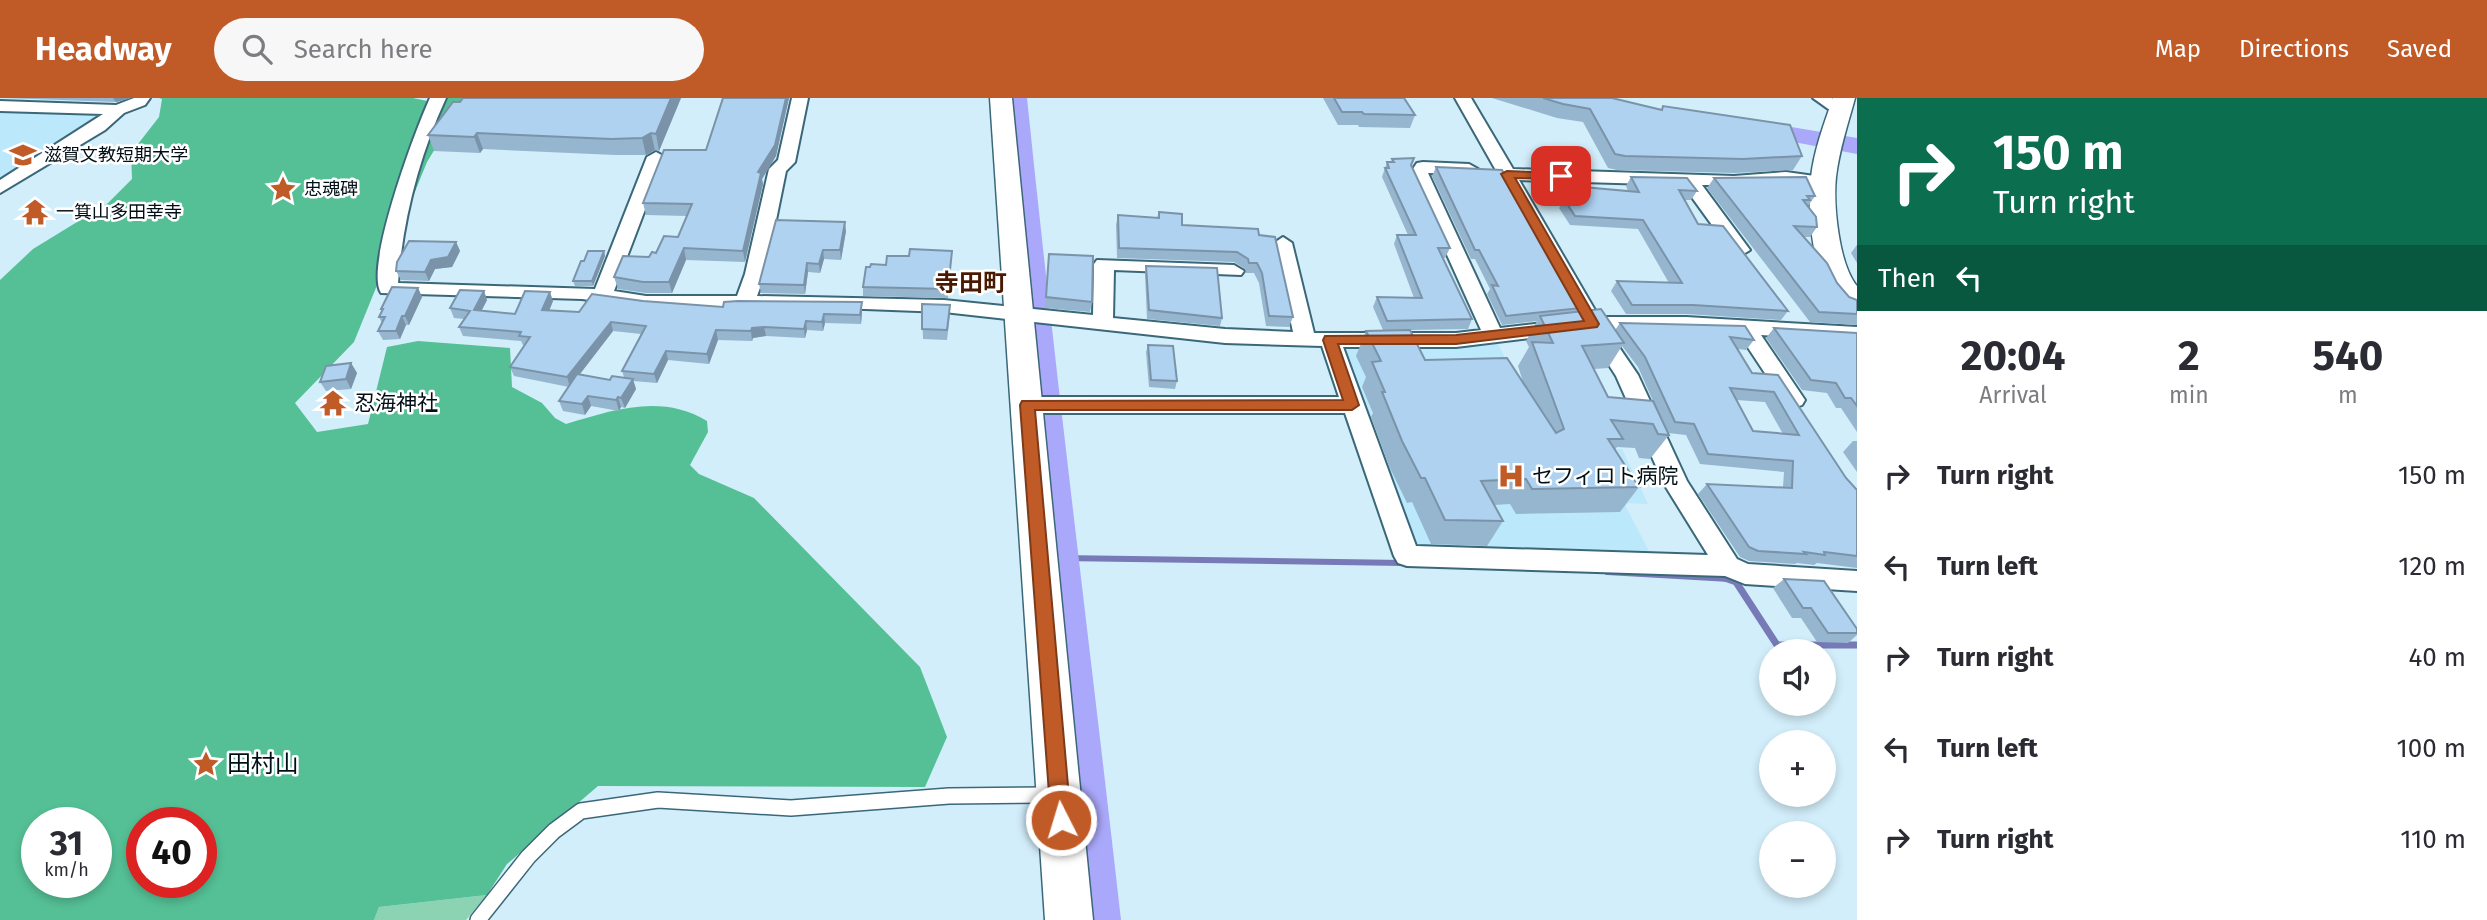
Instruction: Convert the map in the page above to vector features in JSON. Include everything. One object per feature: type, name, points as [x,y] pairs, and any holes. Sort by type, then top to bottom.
[{"type":"street","points":[[0,188],[99,126],[118,110],[139,102],[142,98]]},
{"type":"street","points":[[744,303],[755,274],[778,169],[786,162],[800,98]]},
{"type":"street","points":[[1001,98],[1030,316],[1038,405],[1059,795],[1069,920]]},
{"type":"street","points":[[1463,98],[1593,324],[1628,375],[1676,484],[1728,566]]},
{"type":"street","points":[[434,99],[391,245],[388,289],[582,293],[646,302],[905,304],[1226,336],[1330,340],[1456,340],[1593,324],[1686,324],[1857,334]]},
{"type":"street","points":[[1835,102],[1823,183],[1825,232],[1835,278],[1857,304]]},
{"type":"street","points":[[0,106],[118,110]]},
{"type":"street","points":[[602,296],[656,157]]},
{"type":"street","points":[[1494,337],[1419,173],[1423,167],[1689,180],[1786,177],[1823,183]]},
{"type":"street","points":[[1689,180],[1748,262]]},
{"type":"street","points":[[1283,243],[1305,338]]},
{"type":"street","points":[[1103,324],[1104,264],[1234,271]]},
{"type":"street","points":[[1787,311],[1802,331]]},
{"type":"street","points":[[1746,328],[1805,417]]},
{"type":"street","points":[[1330,340],[1407,556],[1728,566],[1745,574],[1857,581]]},
{"type":"street","points":[[1038,405],[1352,405]]},
{"type":"lane","points":[[478,920],[528,857],[554,831],[581,811],[658,800],[790,808],[949,796],[1059,795]]},
{"type":"shaded area","name":"滋賀文教短期大学","points":[[0,111],[98,112],[103,117],[0,185]]},
{"type":"shaded area","name":"セフィロト病院","points":[[1497,341],[1531,412],[1614,449],[1622,449],[1648,504],[1624,503],[1653,559],[1416,549],[1337,344]]},
{"type":"green space","points":[[159,98],[413,98],[441,104],[445,98],[466,98],[427,162],[354,342],[295,403],[317,432],[368,424],[387,347],[418,341],[510,348],[512,387],[542,403],[555,418],[566,424],[619,410],[655,406],[690,413],[707,421],[708,432],[690,465],[699,474],[754,498],[920,667],[947,737],[925,787],[598,786],[507,864],[487,895],[379,907],[374,920],[0,920],[0,280],[33,249],[108,203],[132,179],[131,153],[159,117],[162,99]]},
{"type":"green space","points":[[487,895],[466,920],[374,920],[379,907]]},
{"type":"building","points":[[463,98],[671,98],[656,134],[651,133],[642,138],[477,133],[474,137],[428,135],[453,102],[460,102]]},
{"type":"building","points":[[723,98],[786,98],[775,145],[758,172],[761,173],[743,251],[684,248],[669,282],[643,282],[614,277],[623,256],[649,257],[652,252],[656,253],[664,236],[678,237],[692,204],[643,203],[664,150],[706,150]]},
{"type":"building","points":[[1334,98],[1404,98],[1415,115],[1342,112]]},
{"type":"building","points":[[1543,98],[1612,98],[1662,110],[1663,106],[1790,125],[1802,156],[1743,159],[1615,154],[1590,109]]},
{"type":"building","points":[[1414,158],[1411,165],[1450,248],[1438,248],[1472,319],[1387,321],[1377,297],[1422,298],[1397,235],[1416,235],[1385,168],[1389,168],[1387,162],[1394,162],[1392,159]]},
{"type":"building","points":[[1436,167],[1502,170],[1581,308],[1506,316],[1492,285],[1498,286],[1479,250],[1475,250]]},
{"type":"building","points":[[1631,177],[1687,178],[1697,191],[1679,190],[1698,224],[1723,226],[1788,311],[1693,305],[1632,305],[1617,281],[1682,283],[1643,220],[1575,216],[1564,199],[1570,199],[1560,185],[1639,192]]},
{"type":"building","points":[[1806,177],[1815,196],[1807,196],[1810,200],[1803,200],[1816,217],[1817,227],[1794,226],[1827,263],[1837,283],[1849,297],[1857,300],[1857,314],[1819,312],[1714,178]]},
{"type":"building","points":[[1159,212],[1182,214],[1182,225],[1258,229],[1259,235],[1275,237],[1293,317],[1269,316],[1262,273],[1257,263],[1249,263],[1248,259],[1237,252],[1119,248],[1118,215],[1159,218]]},
{"type":"building","points":[[776,220],[845,222],[840,250],[823,250],[819,264],[807,263],[804,285],[759,284]]},
{"type":"building","points":[[409,241],[456,242],[448,257],[431,260],[425,272],[396,271],[397,262]]},
{"type":"building","points":[[910,249],[952,251],[948,289],[863,287],[866,267],[871,264],[886,265],[887,256],[909,256]]},
{"type":"building","points":[[588,251],[604,251],[592,281],[573,281],[581,261],[584,261]]},
{"type":"building","points":[[1049,254],[1093,256],[1092,302],[1046,297]]},
{"type":"building","points":[[1146,266],[1217,268],[1222,318],[1149,310]]},
{"type":"building","points":[[392,287],[418,288],[396,331],[378,331],[385,317],[379,317],[381,309]]},
{"type":"building","points":[[460,290],[484,291],[474,310],[515,314],[525,291],[550,292],[542,310],[579,312],[592,294],[723,307],[724,302],[738,301],[862,302],[860,315],[824,314],[822,322],[806,321],[804,329],[764,327],[752,328],[751,331],[716,330],[707,354],[666,351],[654,374],[622,371],[646,326],[611,322],[567,377],[510,367],[530,337],[519,336],[521,332],[459,327],[470,311],[450,308]]},
{"type":"building","points":[[922,304],[950,305],[947,330],[922,329]]},
{"type":"building","points":[[1601,309],[1624,343],[1582,346],[1608,397],[1653,401],[1669,435],[1658,434],[1653,424],[1611,420],[1623,439],[1608,439],[1639,487],[1532,489],[1526,479],[1481,481],[1503,521],[1445,520],[1425,478],[1421,478],[1402,441],[1372,362],[1381,361],[1366,331],[1410,330],[1425,360],[1507,358],[1556,433],[1564,429],[1532,342],[1553,343],[1540,316]]},
{"type":"building","points":[[1620,323],[1745,326],[1754,340],[1730,337],[1752,373],[1778,375],[1846,478],[1857,490],[1857,556],[1824,552],[1825,555],[1758,551],[1749,547],[1707,484],[1792,488],[1793,461],[1708,454],[1694,424],[1675,422],[1645,357]],"holes":[[[1730,388],[1774,392],[1799,435],[1753,431]]]},
{"type":"building","points":[[1774,328],[1857,333],[1857,406],[1851,398],[1845,398],[1836,383],[1811,380]]},
{"type":"building","points":[[1148,345],[1173,346],[1177,381],[1151,380]]},
{"type":"building","points":[[351,363],[346,379],[320,382],[326,366]]},
{"type":"building","points":[[577,374],[610,380],[612,376],[633,379],[621,398],[616,400],[588,396],[582,404],[559,401]]},
{"type":"building","points":[[1784,579],[1824,581],[1857,629],[1857,633],[1828,633],[1811,608],[1803,608]]},
{"type":"waterway","points":[[1015,98],[1042,405],[1061,558],[1096,920]]},
{"type":"waterway","points":[[1744,126],[1857,146]]},
{"type":"waterway","points":[[1061,558],[1404,563]]},
{"type":"waterway","points":[[1607,572],[1727,579]]},
{"type":"waterway","points":[[1722,577],[1727,579]]},
{"type":"waterway","points":[[1727,579],[1736,582],[1777,645],[1857,645]]},
{"type":"place","name":"滋賀文教短期大学","points":[[23,155]]},
{"type":"place","name":"忠魂碑","points":[[283,189]]},
{"type":"place","name":"一箕山多田幸寺","points":[[35,212]]},
{"type":"place","name":"忍海神社","points":[[333,403]]},
{"type":"place","name":"セフィロト病院","points":[[1511,476]]},
{"type":"place","name":"田村山","points":[[206,764]]},
{"type":"district","name":"寺田町","points":[[971,283]]},
{"type":"route","points":[[1061,820],[1027,405],[1352,405],[1330,340],[1456,340],[1593,324],[1507,174],[1561,176]]}]
